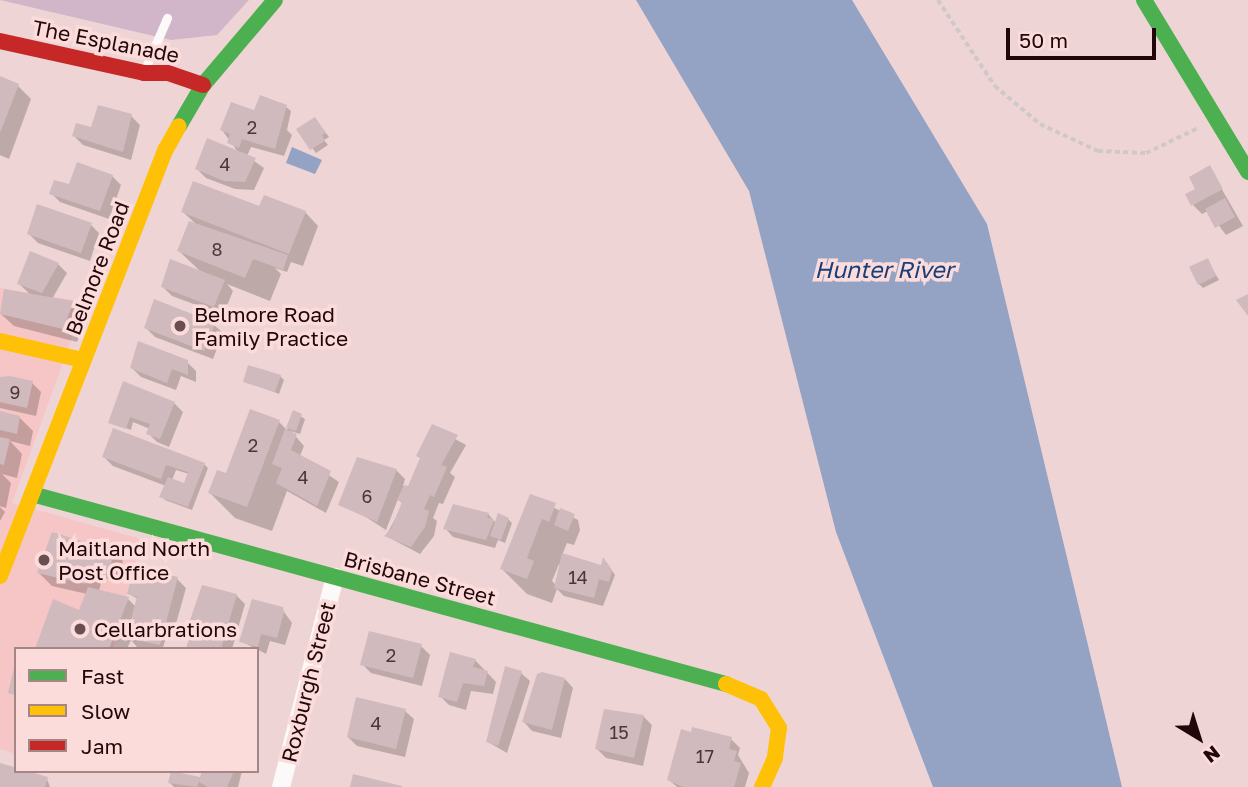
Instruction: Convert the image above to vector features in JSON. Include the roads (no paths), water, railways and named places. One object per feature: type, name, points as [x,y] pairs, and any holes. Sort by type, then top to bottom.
[{"type":"street","name":"Belmore Road","points":[[0,576],[166,149],[203,85],[275,0]]},
{"type":"street","points":[[1144,0],[1248,172]]},
{"type":"street","name":"The Esplanade","points":[[0,41],[144,73],[169,73],[203,85]]},
{"type":"street","points":[[0,341],[83,360]]},
{"type":"street","name":"Brisbane Street","points":[[32,494],[746,689],[761,699],[779,728],[775,758],[762,787]]},
{"type":"street","name":"Roxburgh Street","points":[[281,787],[335,577]]},
{"type":"lane","points":[[144,73],[167,18]]},
{"type":"water","name":"Hunter River","points":[[636,0],[852,0],[987,224],[1122,787],[933,787],[836,532],[749,191]]},
{"type":"water","points":[[292,147],[322,160],[315,174],[286,163]]},
{"type":"place","name":"Belmore Road Family Practice","points":[[180,326]]},
{"type":"place","name":"Maitland North Post Office","points":[[44,560]]},
{"type":"place","name":"Cellarbrations","points":[[80,629]]}]
